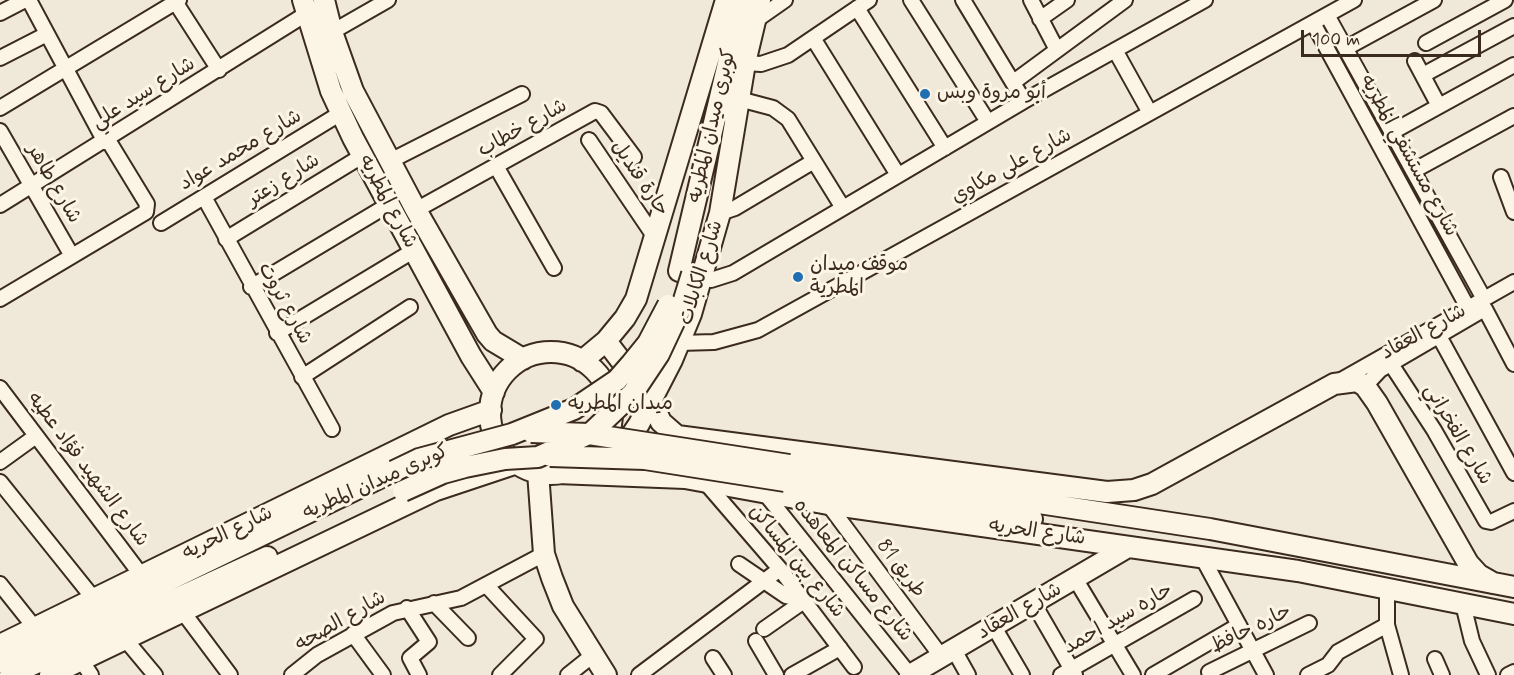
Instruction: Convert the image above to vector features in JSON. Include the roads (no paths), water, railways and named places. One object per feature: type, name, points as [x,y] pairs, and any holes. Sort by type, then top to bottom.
[{"type":"main road","name":"شارع المطريه","points":[[324,0],[352,91],[416,210],[477,319],[493,341],[523,359]]},
{"type":"main road","points":[[582,361],[606,341],[625,318],[636,299],[656,239],[726,0]]},
{"type":"main road","name":"كوبرى ميدان المطريه","points":[[0,662],[419,459],[455,447],[512,434],[559,417],[617,380],[648,343],[691,275],[743,0]]},
{"type":"main road","name":"شارع الكابلات","points":[[544,468],[599,465],[620,452],[651,400],[679,343],[691,275],[720,213],[745,63],[760,0]]},
{"type":"main road","name":"شارع المطريه","points":[[305,7],[314,42],[341,113],[493,401],[492,427],[499,444],[517,463]]},
{"type":"main road","name":"كوبرى ميدان المطريه","points":[[10,675],[412,494],[443,473],[504,459],[544,468],[591,433],[633,393],[659,354],[683,303],[721,153],[738,106]]},
{"type":"main road","points":[[457,330],[470,330],[477,319]]},
{"type":"main road","points":[[606,341],[651,400],[668,429],[689,439],[1107,492],[1134,490],[1152,484],[1334,384],[1350,380],[1365,386],[1468,563],[1479,575],[1494,583]]},
{"type":"main road","points":[[493,401],[506,373],[523,359],[553,352],[582,361],[597,374],[608,390],[612,420],[601,447],[579,467]]},
{"type":"main road","name":"شارع الحريه","points":[[0,645],[400,450],[493,401]]},
{"type":"main road","points":[[512,434],[589,434],[787,473],[1178,542],[1298,571]]},
{"type":"main road","points":[[685,478],[674,466],[672,456],[676,446],[689,439]]},
{"type":"main road","points":[[50,675],[86,668],[125,639],[183,612],[412,494],[430,482],[428,464],[417,452],[400,450]]},
{"type":"main road","points":[[412,494],[517,463],[544,468],[645,459],[787,473],[1210,529],[1514,587]]},
{"type":"main road","points":[[544,468],[544,554],[563,606],[606,675]]},
{"type":"main road","name":"شارع الحريه","points":[[544,468],[685,478],[828,504],[1298,571],[1514,614]]},
{"type":"main road","name":"شارع العقاد","points":[[910,675],[1076,580],[1128,547]]},
{"type":"street","points":[[0,13],[27,0],[106,141],[147,204],[146,212],[0,299]]},
{"type":"street","points":[[314,42],[388,0]]},
{"type":"street","points":[[755,21],[785,0]]},
{"type":"street","points":[[911,0],[988,122]]},
{"type":"street","points":[[963,0],[1015,81],[1024,101]]},
{"type":"street","points":[[1031,0],[1056,50]]},
{"type":"street","points":[[1040,18],[1067,0]]},
{"type":"street","points":[[1015,81],[1125,0]]},
{"type":"street","points":[[691,275],[711,280],[733,273],[1024,101],[1205,0]]},
{"type":"street","points":[[1346,48],[1434,0]]},
{"type":"street","points":[[1426,43],[1505,0]]},
{"type":"street","points":[[0,108],[176,1],[219,70]]},
{"type":"street","name":"شارع على مكاوي","points":[[679,343],[722,341],[758,330],[1351,1]]},
{"type":"street","points":[[745,63],[773,62],[863,4],[945,148]]},
{"type":"street","name":"شارع سيد علي","points":[[0,205],[219,70],[305,7]]},
{"type":"street","name":"شارع مستشفي المطريه","points":[[1327,15],[1413,171],[1514,364]]},
{"type":"street","name":"شارع مستشفي المطريه","points":[[1313,23],[1468,308]]},
{"type":"street","points":[[1423,75],[1514,26]]},
{"type":"street","points":[[0,58],[47,34]]},
{"type":"street","points":[[813,38],[898,175]]},
{"type":"street","points":[[1115,50],[1150,113]]},
{"type":"street","points":[[1415,61],[1439,106]]},
{"type":"street","points":[[1392,132],[1514,65]]},
{"type":"street","points":[[390,161],[522,94]]},
{"type":"street","points":[[738,106],[780,111],[788,119],[843,208]]},
{"type":"street","name":"شارع خطاب","points":[[416,210],[596,111],[601,113],[634,157]]},
{"type":"street","name":"شارع محمد عواد","points":[[161,223],[341,113]]},
{"type":"street","points":[[1413,171],[1514,116]]},
{"type":"street","name":"شارع طاهر","points":[[0,131],[72,256]]},
{"type":"street","name":"حارة قنديل","points":[[589,140],[656,239]]},
{"type":"street","name":"شارع زعتر","points":[[226,239],[362,156]]},
{"type":"street","points":[[720,213],[735,208],[814,161]]},
{"type":"street","points":[[496,166],[554,267]]},
{"type":"street","points":[[1501,177],[1511,194],[1514,212]]},
{"type":"street","name":"شارع ثروت","points":[[204,197],[251,287],[332,429]]},
{"type":"street","points":[[251,287],[388,205]]},
{"type":"street","points":[[278,333],[413,251]]},
{"type":"street","name":"شارع العقاد","points":[[1365,386],[1380,370],[1439,336],[1514,282]]},
{"type":"street","name":"شارع العقاد","points":[[1334,384],[1468,308],[1514,292]]},
{"type":"street","points":[[302,377],[410,307]]},
{"type":"street","points":[[1439,336],[1514,474]]},
{"type":"street","name":"شارع الفخراني","points":[[1391,364],[1434,430],[1484,519],[1491,522],[1514,511]]},
{"type":"street","name":"شارع الشهيد فؤاد عطيه","points":[[0,388],[142,576]]},
{"type":"street","points":[[0,462],[36,436]]},
{"type":"street","points":[[0,482],[94,599]]},
{"type":"street","name":"شارع بين المساكن","points":[[705,482],[780,569],[854,667]]},
{"type":"street","name":"شارع مساكن المعاهده","points":[[763,492],[910,675]]},
{"type":"street","name":"طريق 81","points":[[828,504],[947,653],[968,675]]},
{"type":"street","name":"شارع الصحه","points":[[296,674],[353,634],[407,608],[461,598],[544,554]]},
{"type":"street","points":[[1202,557],[1266,675]]},
{"type":"street","points":[[739,564],[786,596],[803,600]]},
{"type":"street","points":[[639,675],[780,569]]},
{"type":"street","points":[[1076,580],[1133,675]]},
{"type":"street","points":[[0,584],[35,628]]},
{"type":"street","points":[[487,586],[536,639],[500,675]]},
{"type":"street","points":[[1387,590],[1387,625],[1401,675]]},
{"type":"street","name":"حاره سيد احمد","points":[[1069,673],[1194,599]]},
{"type":"street","points":[[764,629],[803,600]]},
{"type":"street","points":[[434,603],[468,638]]},
{"type":"street","points":[[1034,604],[1069,673]]},
{"type":"street","points":[[1463,604],[1472,641],[1486,674]]},
{"type":"street","points":[[407,608],[429,641],[410,658],[419,675]]},
{"type":"street","points":[[183,612],[230,675]]},
{"type":"street","name":"حاره حافظ","points":[[1209,672],[1309,623]]},
{"type":"street","points":[[1153,675],[1239,625]]},
{"type":"street","points":[[1308,675],[1331,670],[1338,652],[1387,625]]},
{"type":"street","points":[[994,627],[1022,675]]},
{"type":"street","points":[[353,634],[384,675]]},
{"type":"street","points":[[125,639],[155,675]]},
{"type":"street","points":[[756,641],[776,675]]},
{"type":"street","points":[[792,675],[840,648]]},
{"type":"street","points":[[568,675],[593,655]]},
{"type":"street","points":[[713,658],[724,675]]},
{"type":"street","points":[[1435,659],[1442,675]]},
{"type":"street","points":[[1508,675],[1514,672]]},
{"type":"place","name":"أبو مروة وبس","points":[[925,94]]},
{"type":"place","name":"موقف ميدان المطرية","points":[[798,277]]},
{"type":"place","name":"ميدان المطريه","points":[[556,405]]}]
